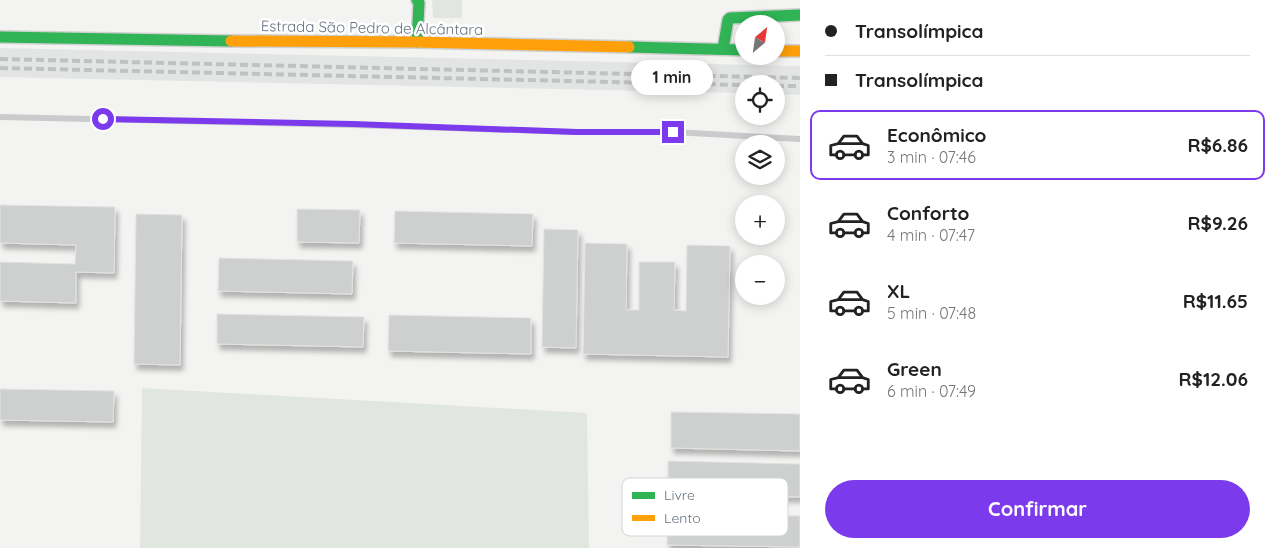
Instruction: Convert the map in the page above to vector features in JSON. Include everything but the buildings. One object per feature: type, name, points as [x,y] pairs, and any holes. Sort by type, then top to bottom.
[{"type":"street","points":[[416,42],[419,3],[417,0]]},
{"type":"street","points":[[723,50],[728,20],[730,18],[800,15]]},
{"type":"street","name":"Estrada São Pedro de Alcântara","points":[[0,37],[165,41],[416,42],[735,50]]},
{"type":"street","points":[[785,51],[800,51]]},
{"type":"lane","points":[[0,117],[353,124],[576,132],[673,132],[800,139]]},
{"type":"shaded area","points":[[432,0],[462,0],[462,18],[433,18]]},
{"type":"shaded area","points":[[0,48],[800,66],[800,95],[785,94],[785,75],[735,75],[735,93],[0,77]]},
{"type":"shaded area","points":[[142,388],[587,413],[589,548],[140,548]]},
{"type":"railway","points":[[0,59],[800,78]]},
{"type":"railway","points":[[0,68],[735,85]]},
{"type":"railway","points":[[785,86],[800,86]]},
{"type":"traffic: fast","points":[[417,0],[419,3],[417,42]]},
{"type":"traffic: fast","points":[[723,49],[728,20],[730,18],[800,15]]},
{"type":"traffic: fast","points":[[0,37],[231,41]]},
{"type":"traffic: fast","points":[[629,47],[735,50]]},
{"type":"traffic: slow","points":[[231,41],[417,42],[629,47]]},
{"type":"traffic: slow","points":[[785,51],[800,51]]},
{"type":"route","points":[[103,119],[353,124],[576,132],[673,132]]}]
